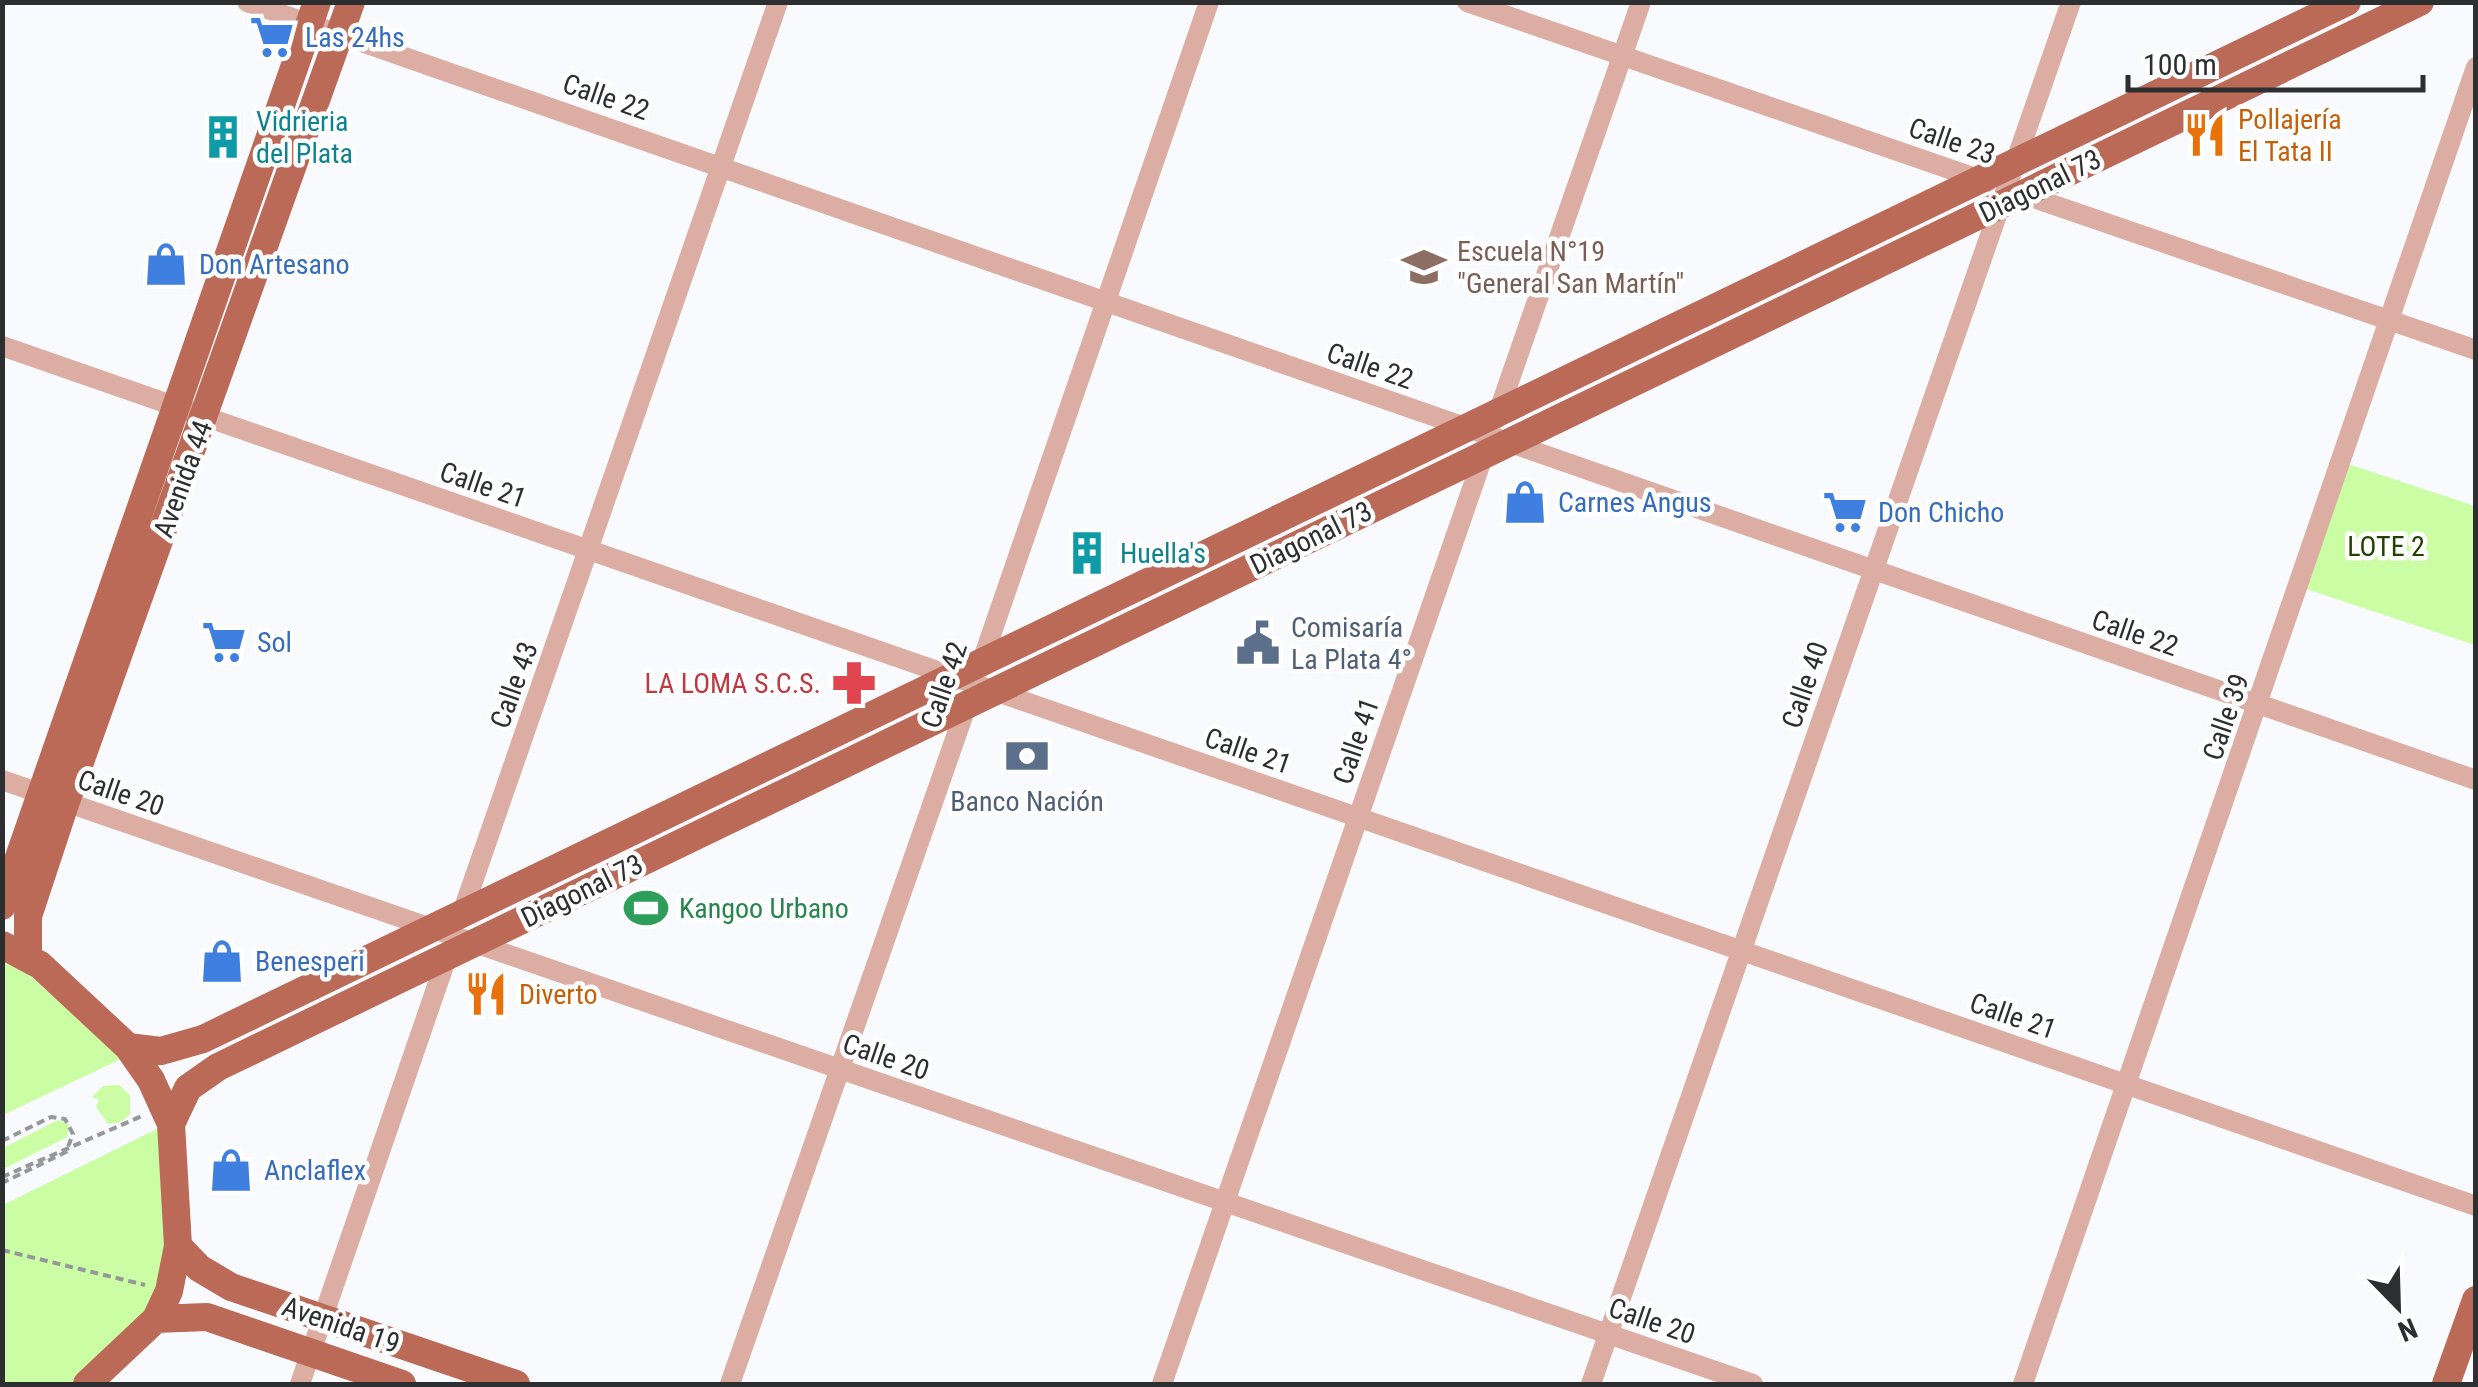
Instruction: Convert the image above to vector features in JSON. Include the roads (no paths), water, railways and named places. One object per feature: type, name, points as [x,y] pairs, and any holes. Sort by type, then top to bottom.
[{"type":"main road","name":"Avenida 44","points":[[2,906],[53,798],[206,418],[350,2]]},
{"type":"main road","name":"Diagonal 73","points":[[2005,186],[2347,2]]},
{"type":"main road","name":"Diagonal 73","points":[[166,1112],[208,1071],[454,935],[2005,186],[2420,2]]},
{"type":"main road","name":"Avenida 44","points":[[28,957],[28,916],[53,798],[176,406],[313,13]]},
{"type":"main road","name":"Diagonal 73","points":[[128,1047],[162,1051],[203,1039],[454,935]]},
{"type":"main road","points":[[2,945],[28,957],[128,1047],[166,1112],[178,1246],[169,1291],[156,1319],[87,1384]]},
{"type":"main road","name":"Avenida 19","points":[[178,1246],[213,1278],[516,1384]]},
{"type":"main road","points":[[2446,1384],[2476,1300]]},
{"type":"main road","name":"Avenida 19","points":[[156,1319],[207,1317],[402,1384]]},
{"type":"street","name":"Calle 22","points":[[247,2],[313,13],[340,33],[2476,780]]},
{"type":"street","name":"Calle 43","points":[[300,1384],[778,2]]},
{"type":"street","name":"Calle 42","points":[[730,1384],[1209,2]]},
{"type":"street","name":"Calle 23","points":[[1467,2],[2476,350]]},
{"type":"street","name":"Calle 41","points":[[1162,1384],[1640,2]]},
{"type":"street","name":"Calle 40","points":[[1591,1384],[2072,2]]},
{"type":"street","name":"Calle 39","points":[[2023,1384],[2260,705],[2476,66]]},
{"type":"street","name":"Calle 21","points":[[2,346],[2476,1206]]},
{"type":"street","name":"Calle 20","points":[[2,780],[1753,1384]]},
{"type":"place","name":"Las 24hs","points":[[272,37]]},
{"type":"place","name":"Pollajería El Tata II","points":[[2205,135]]},
{"type":"place","name":"Vidrieria del Plata","points":[[223,137]]},
{"type":"place","name":"Don Artesano","points":[[166,264]]},
{"type":"place","name":"Escuela N°19 \"General San Martín\"","points":[[1424,267]]},
{"type":"place","name":"Carnes Angus","points":[[1525,502]]},
{"type":"place","name":"Don Chicho","points":[[1845,512]]},
{"type":"place","name":"Huella's","points":[[1087,553]]},
{"type":"place","name":"Sol","points":[[224,642]]},
{"type":"place","name":"Comisaría La Plata 4°","points":[[1258,643]]},
{"type":"place","name":"LA LOMA S.C.S.","points":[[854,683]]},
{"type":"place","name":"Banco Nación","points":[[1027,756]]},
{"type":"place","name":"Kangoo Urbano","points":[[646,908]]},
{"type":"place","name":"Benesperi","points":[[222,961]]},
{"type":"place","name":"Diverto","points":[[486,994]]},
{"type":"place","name":"Anclaflex","points":[[231,1170]]},
{"type":"park label","name":"LOTE 2","points":[[2386,546]]}]
